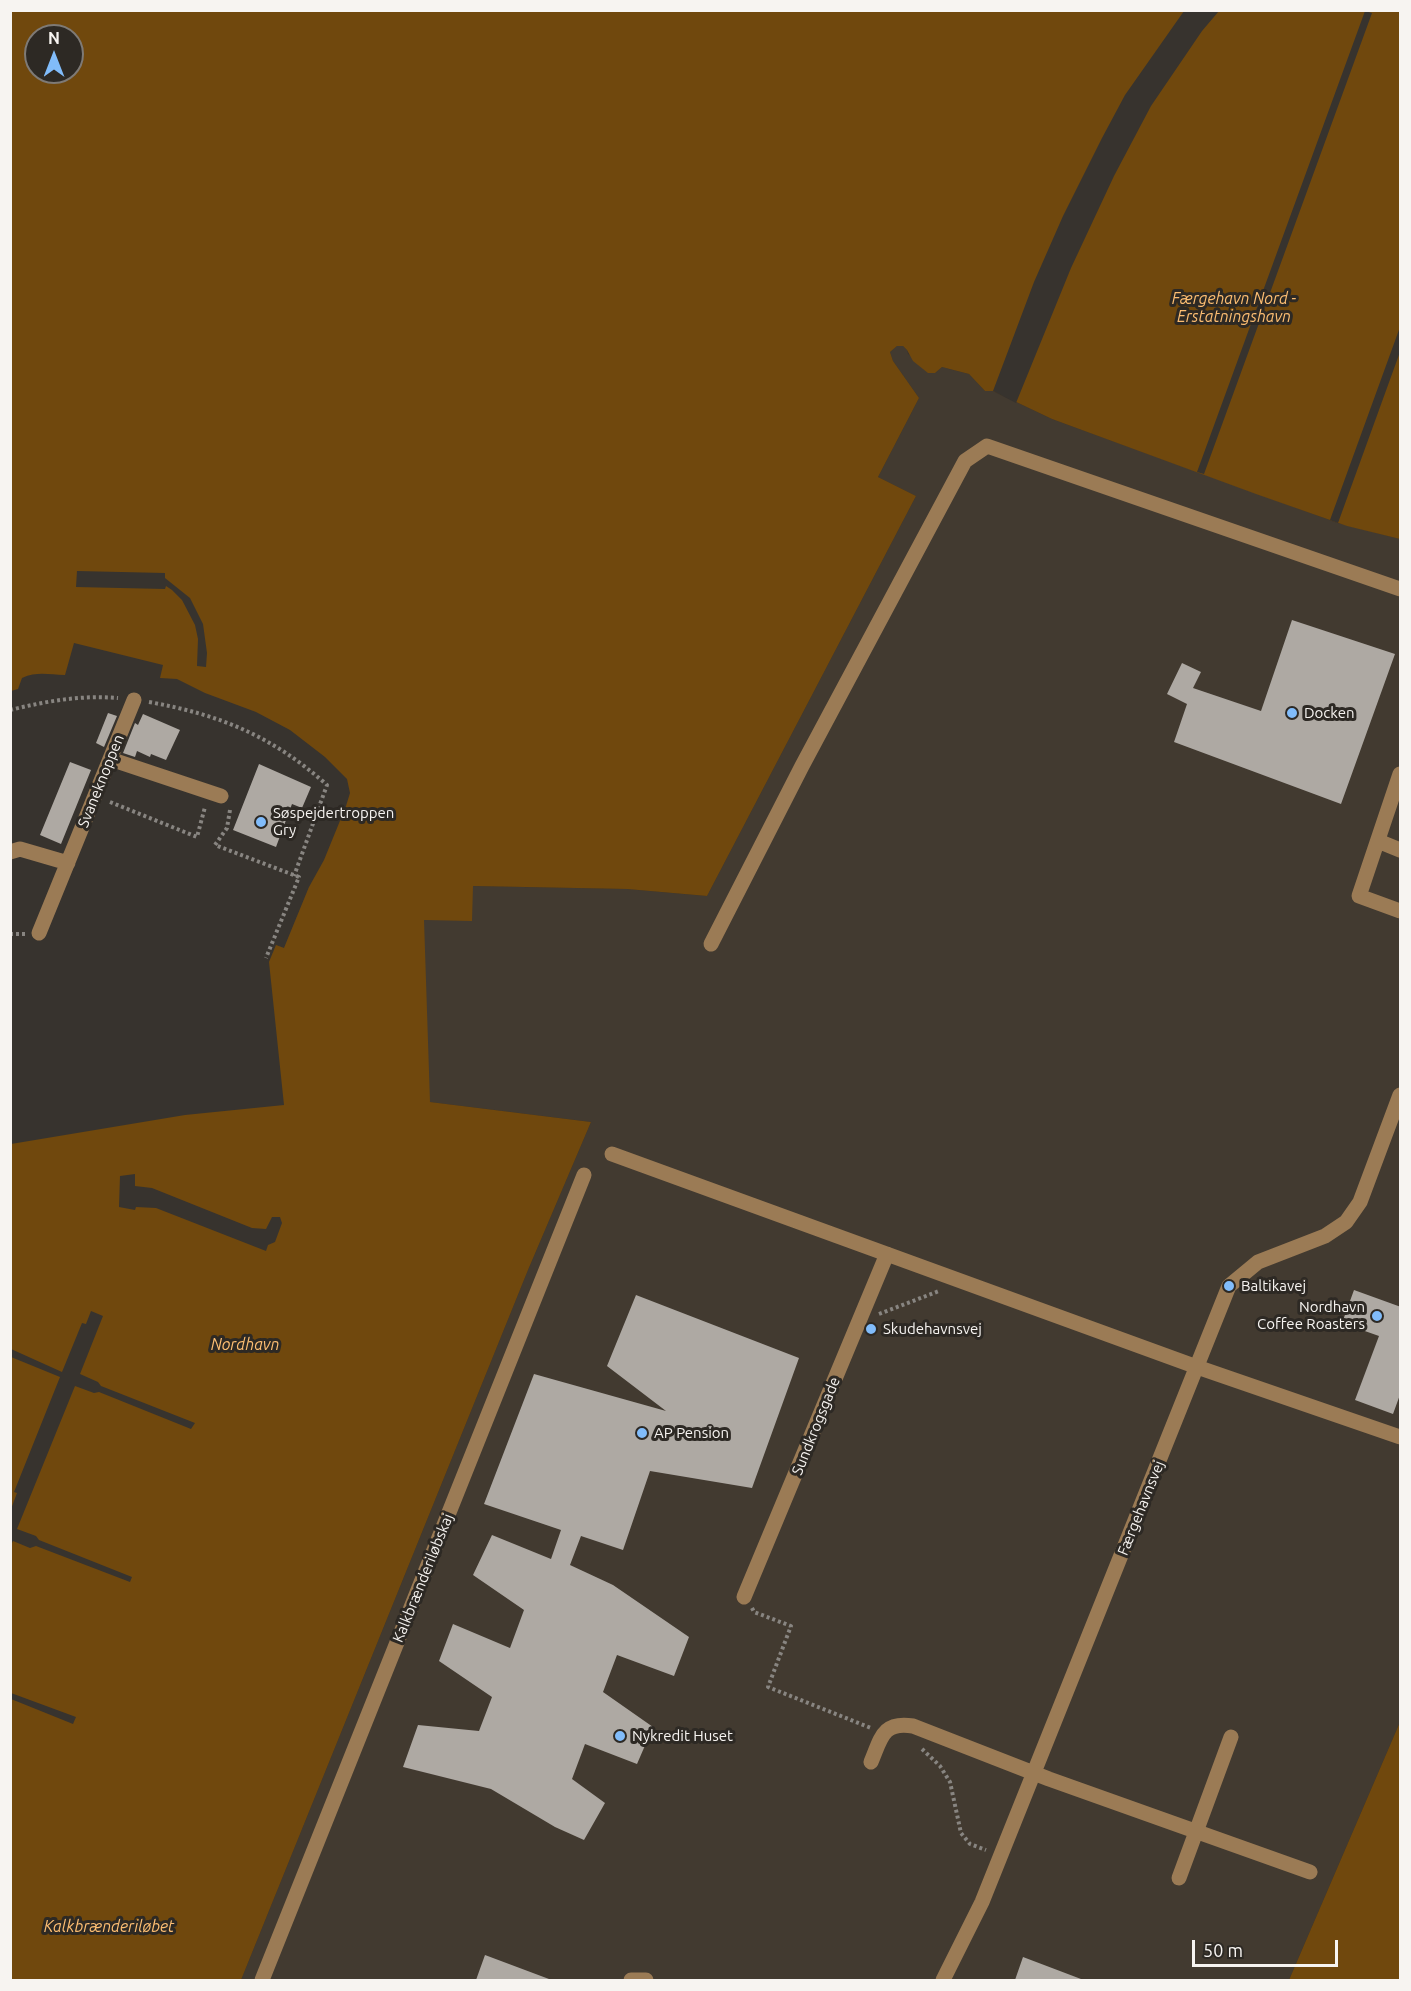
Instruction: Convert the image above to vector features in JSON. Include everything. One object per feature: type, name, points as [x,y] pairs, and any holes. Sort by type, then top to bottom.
[{"type":"street","points":[[711,944],[802,766],[965,461],[987,446],[1401,589]]},
{"type":"street","name":"Svaneknoppen","points":[[39,933],[134,700]]},
{"type":"street","points":[[110,759],[221,796]]},
{"type":"street","points":[[1401,774],[1359,896],[1401,911]]},
{"type":"street","points":[[1378,841],[1401,849]]},
{"type":"street","points":[[10,852],[20,849],[68,863]]},
{"type":"street","name":"Færgehavnsvej","points":[[943,1980],[982,1902],[1229,1286],[1258,1262],[1325,1236],[1346,1222],[1360,1202],[1401,1095]]},
{"type":"street","points":[[612,1154],[1197,1367],[1401,1437]]},
{"type":"street","name":"Kalkbrænderiløbskaj","points":[[262,1980],[584,1175]]},
{"type":"street","name":"Sundkrogsgade","points":[[744,1597],[887,1254]]},
{"type":"street","points":[[871,1762],[883,1733],[893,1725],[913,1726],[1035,1773],[1310,1872]]},
{"type":"street","points":[[1179,1878],[1231,1737]]},
{"type":"street","points":[[631,1980],[646,1980]]},
{"type":"path","points":[[10,710],[46,701],[92,696],[134,700],[214,717],[263,738],[300,761],[327,785],[294,876]]},
{"type":"path","points":[[95,796],[196,837],[205,806],[221,796],[228,800],[230,814],[226,828],[215,844],[298,877],[266,958]]},
{"type":"path","points":[[859,1322],[962,1282]]},
{"type":"path","points":[[744,1597],[754,1612],[791,1626],[768,1687],[883,1733]]},
{"type":"path","points":[[913,1745],[924,1749],[940,1766],[950,1782],[961,1833],[970,1844],[1001,1855]]},
{"type":"shaded area","points":[[897,346],[903,346],[908,354],[935,373],[942,367],[969,374],[985,391],[993,391],[1052,419],[1338,523],[1400,539],[1400,1722],[1289,1980],[241,1980],[528,1270],[591,1122],[430,1102],[269,962],[276,945],[284,948],[309,887],[472,886],[627,889],[707,896],[916,496],[878,477],[919,398],[893,361],[890,352]]},
{"type":"water","points":[[11,11],[1400,11],[1400,539],[1347,526],[1052,419],[993,391],[985,391],[969,374],[942,367],[935,373],[928,373],[913,361],[903,346],[897,346],[890,352],[893,361],[919,398],[878,477],[916,496],[707,896],[627,889],[473,886],[472,921],[424,920],[430,1102],[591,1122],[528,1270],[241,1980],[11,1980],[11,1144],[185,1115],[284,1105],[269,962],[276,945],[284,948],[309,887],[324,860],[350,793],[347,779],[325,757],[290,730],[256,712],[205,693],[177,679],[160,678],[163,665],[74,643],[65,675],[28,676],[22,678],[18,689],[11,691]]},
{"type":"water","points":[[1400,1722],[1400,1980],[1289,1980]]},
{"type":"pier","points":[[1184,11],[1219,11],[1202,31],[1151,106],[1114,176],[1071,268],[1016,403],[993,391],[1034,282],[1063,216],[1125,95]]},
{"type":"pier","points":[[1365,11],[1372,13],[1204,474],[1197,472]]},
{"type":"pier","points":[[1400,327],[1400,352],[1338,523],[1330,520]]},
{"type":"pier","points":[[77,571],[165,573],[165,578],[190,598],[203,624],[207,653],[206,667],[197,666],[198,639],[195,625],[182,600],[172,590],[166,586],[165,589],[76,587]]},
{"type":"pier","points":[[135,1174],[135,1186],[152,1188],[252,1228],[266,1229],[272,1217],[280,1217],[282,1223],[275,1242],[268,1245],[266,1251],[156,1208],[136,1207],[135,1210],[119,1207],[120,1176]]},
{"type":"pier","points":[[91,1311],[103,1316],[80,1374],[98,1382],[101,1386],[195,1423],[191,1429],[99,1392],[94,1393],[75,1386],[17,1529],[132,1577],[130,1582],[36,1546],[30,1548],[13,1541],[11,1545],[11,1509],[17,1493],[14,1492],[60,1377],[11,1357],[11,1349],[62,1372],[82,1323],[86,1324]]},
{"type":"pier","points":[[11,1693],[76,1717],[73,1724],[11,1699]]},
{"type":"building","name":"Docken","points":[[1292,620],[1395,654],[1341,804],[1174,742],[1187,704],[1167,694],[1182,663],[1201,672],[1193,688],[1261,711]]},
{"type":"building","points":[[108,713],[117,716],[104,747],[96,743]]},
{"type":"building","points":[[143,714],[180,730],[166,760],[151,754],[150,757],[137,751],[135,757],[123,753],[135,723],[138,725]]},
{"type":"building","points":[[70,762],[91,770],[61,844],[40,835]]},
{"type":"building","points":[[259,764],[311,787],[302,808],[292,804],[276,847],[233,830]]},
{"type":"building","points":[[1354,1290],[1401,1307],[1401,1392],[1393,1414],[1355,1400],[1379,1336],[1342,1323]]},
{"type":"building","points":[[636,1295],[799,1358],[752,1488],[650,1471],[623,1550],[581,1536],[570,1565],[613,1585],[689,1637],[674,1676],[617,1655],[603,1692],[653,1727],[637,1764],[585,1744],[572,1779],[605,1803],[584,1840],[555,1827],[491,1789],[403,1767],[418,1725],[479,1731],[492,1697],[439,1661],[453,1624],[510,1648],[524,1610],[473,1575],[492,1535],[551,1559],[561,1530],[484,1504],[534,1374],[666,1411],[607,1366]]},
{"type":"building","points":[[485,1955],[549,1979],[549,1980],[476,1980]]},
{"type":"building","points":[[1023,1957],[1081,1979],[1081,1980],[1015,1980]]},
{"type":"place","name":"Docken","points":[[1292,713]]},
{"type":"place","name":"Søspejdertroppen Gry","points":[[261,822]]},
{"type":"place","name":"Baltikavej","points":[[1229,1286]]},
{"type":"place","name":"Nordhavn Coffee Roasters","points":[[1377,1316]]},
{"type":"place","name":"Skudehavnsvej","points":[[871,1329]]},
{"type":"place","name":"AP Pension","points":[[642,1433]]},
{"type":"place","name":"Nykredit Huset","points":[[620,1736]]},
{"type":"water label","name":"Færgehavn Nord - Erstatningshavn","points":[[1234,308]]},
{"type":"water label","name":"Nordhavn","points":[[245,1345]]},
{"type":"water label","name":"Kalkbrænderiløbet","points":[[109,1927]]}]
